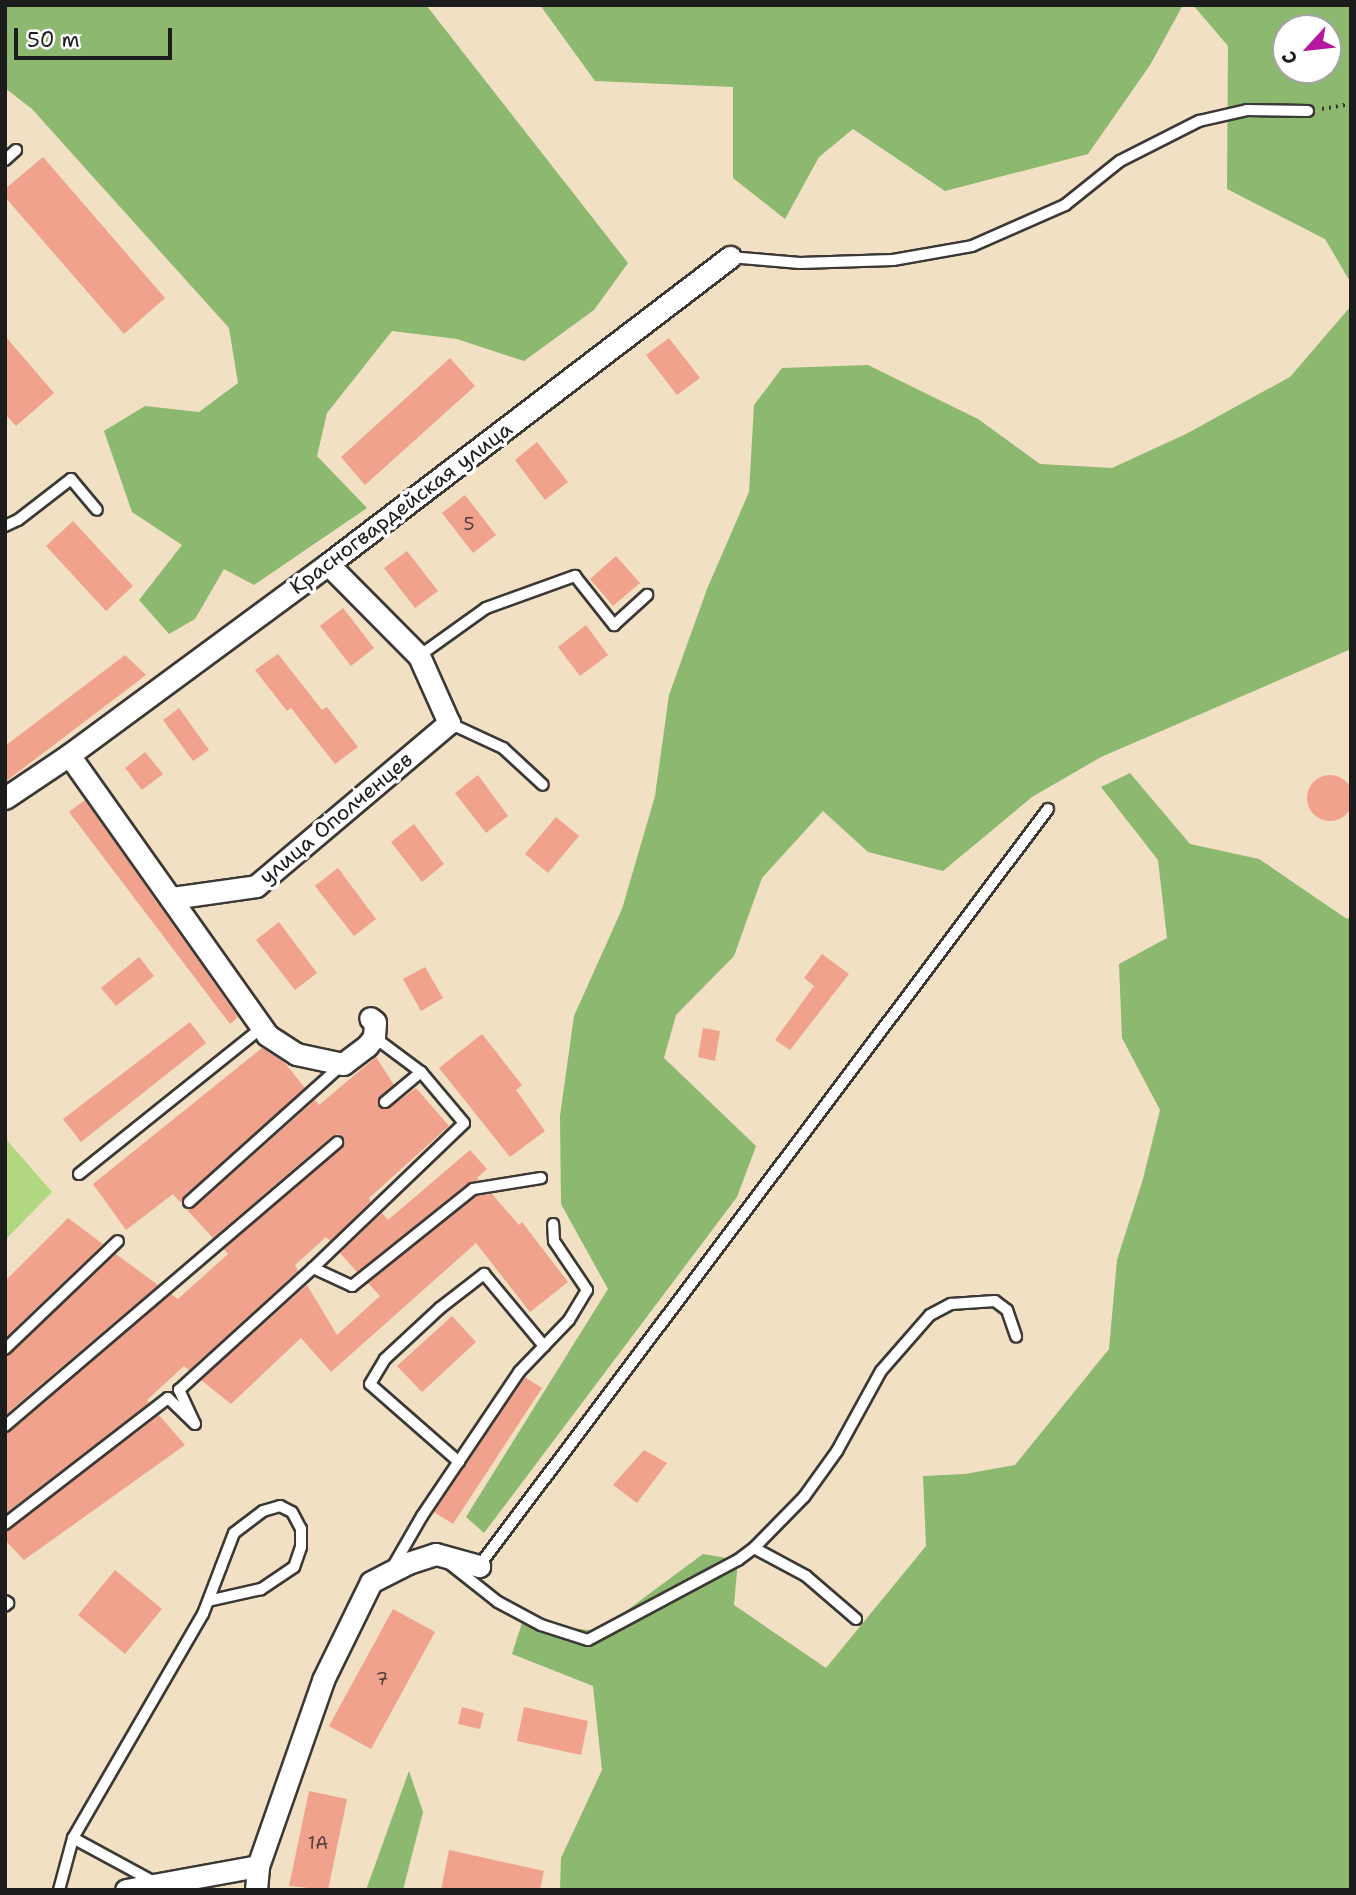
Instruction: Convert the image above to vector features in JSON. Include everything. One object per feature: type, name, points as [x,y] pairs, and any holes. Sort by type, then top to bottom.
[{"type":"street","name":"Красногвардейская улица","points":[[5,798],[69,755],[328,564],[730,257]]},
{"type":"street","points":[[328,564],[419,656],[449,723]]},
{"type":"street","name":"улица Ополченцев","points":[[172,898],[256,886],[449,723]]},
{"type":"street","points":[[69,755],[261,1028],[296,1054],[343,1064],[367,1046],[372,1028]]},
{"type":"street","points":[[256,1890],[258,1866],[323,1680],[371,1582],[436,1554],[479,1566]]},
{"type":"street","points":[[126,1890],[258,1866]]},
{"type":"lane","points":[[730,257],[800,263],[893,260],[972,246],[1065,205],[1120,161],[1199,121],[1248,110],[1308,111]]},
{"type":"lane","points":[[5,160],[16,150]]},
{"type":"lane","points":[[5,526],[18,520],[71,479],[97,510]]},
{"type":"lane","points":[[419,656],[486,608],[575,576],[614,625],[647,595]]},
{"type":"lane","points":[[449,723],[503,748],[543,785]]},
{"type":"lane","points":[[479,1566],[1048,810]]},
{"type":"lane","points":[[79,1174],[261,1028]]},
{"type":"lane","points":[[5,1524],[168,1398],[195,1424],[179,1390],[313,1268],[464,1123],[421,1072],[372,1028]]},
{"type":"lane","points":[[189,1202],[343,1064]]},
{"type":"lane","points":[[385,1102],[421,1072]]},
{"type":"lane","points":[[5,1426],[337,1142]]},
{"type":"lane","points":[[313,1268],[352,1286],[473,1189],[541,1178]]},
{"type":"lane","points":[[389,1573],[458,1462],[519,1372],[569,1320],[587,1290],[554,1241],[552,1224]]},
{"type":"lane","points":[[5,1349],[118,1241]]},
{"type":"lane","points":[[458,1462],[370,1384],[385,1359],[440,1308],[484,1274],[544,1346]]},
{"type":"lane","points":[[436,1554],[498,1602],[541,1625],[588,1640],[738,1560],[754,1548],[804,1497],[837,1451],[881,1371],[930,1315],[951,1304],[995,1301],[1007,1310],[1016,1336]]},
{"type":"lane","points":[[59,1890],[73,1838],[208,1601],[234,1533],[263,1511],[280,1506],[292,1511],[301,1529],[301,1547],[294,1567],[261,1589],[208,1601]]},
{"type":"lane","points":[[754,1548],[806,1576],[856,1619]]},
{"type":"lane","points":[[73,1838],[156,1884]]},
{"type":"path","points":[[1308,111],[1351,104]]},
{"type":"green space","points":[[5,5],[426,5],[628,263],[594,310],[524,361],[457,339],[392,331],[327,413],[317,456],[367,508],[254,585],[224,569],[195,619],[169,634],[139,600],[182,545],[132,512],[104,431],[145,406],[199,412],[238,383],[229,328],[32,109],[5,88]]},
{"type":"green space","points":[[540,5],[1183,5],[1150,65],[1088,154],[945,191],[853,129],[819,157],[785,219],[733,178],[733,87],[595,81]]},
{"type":"green space","points":[[1193,5],[1351,5],[1351,283],[1325,239],[1227,189],[1228,46]]},
{"type":"green space","points":[[1351,306],[1351,649],[1101,757],[1032,797],[943,871],[868,852],[823,811],[762,878],[734,956],[676,1015],[664,1058],[756,1146],[737,1197],[484,1533],[466,1517],[608,1289],[561,1204],[560,1116],[574,1016],[622,909],[655,796],[669,695],[707,589],[749,492],[754,405],[782,368],[868,365],[978,419],[1040,464],[1112,468],[1186,434],[1290,377]]},
{"type":"green space","points":[[1130,773],[1190,844],[1259,859],[1347,919],[1351,915],[1351,1888],[560,1890],[561,1858],[602,1770],[593,1686],[512,1654],[522,1623],[599,1631],[703,1554],[738,1560],[734,1605],[826,1668],[926,1546],[923,1476],[965,1474],[1015,1465],[1109,1349],[1117,1260],[1143,1179],[1160,1110],[1122,1038],[1119,964],[1167,938],[1158,860],[1101,787]]},
{"type":"green space","points":[[5,1138],[52,1192],[5,1240]]},
{"type":"green space","points":[[409,1771],[423,1812],[403,1890],[366,1890]]},
{"type":"building","points":[[43,157],[165,298],[124,334],[5,197],[5,189]]},
{"type":"building","points":[[5,336],[54,393],[16,426],[5,414]]},
{"type":"building","points":[[669,338],[700,378],[677,395],[646,355]]},
{"type":"building","points":[[450,358],[475,386],[365,485],[341,457]]},
{"type":"building","points":[[537,442],[568,482],[545,500],[515,460]]},
{"type":"building","points":[[465,495],[496,535],[473,553],[442,513]]},
{"type":"building","points":[[73,521],[133,586],[106,611],[46,546]]},
{"type":"building","points":[[407,551],[438,591],[415,608],[384,568]]},
{"type":"building","points":[[616,556],[640,583],[613,606],[590,579]]},
{"type":"building","points":[[343,608],[374,648],[351,666],[320,626]]},
{"type":"building","points":[[586,625],[608,655],[580,676],[558,647]]},
{"type":"building","points":[[278,654],[322,710],[327,707],[358,747],[335,764],[291,708],[287,711],[255,670]]},
{"type":"building","points":[[125,655],[146,675],[5,782],[5,746]]},
{"type":"building","points":[[179,708],[209,750],[193,761],[163,720]]},
{"type":"building","points":[[145,752],[163,774],[142,790],[125,768]]},
{"type":"building","points":[[478,775],[508,816],[486,833],[455,793]]},
{"type":"building","points":[[1330,775],[1347,781],[1353,798],[1347,815],[1330,821],[1313,815],[1307,798],[1313,781]]},
{"type":"building","points":[[85,800],[238,1017],[230,1024],[69,812]]},
{"type":"building","points":[[556,817],[579,836],[548,873],[525,854]]},
{"type":"building","points":[[414,824],[444,864],[422,882],[391,842]]},
{"type":"building","points":[[338,868],[376,919],[354,936],[315,886]]},
{"type":"building","points":[[279,922],[317,973],[295,990],[256,940]]},
{"type":"building","points":[[822,954],[849,974],[790,1050],[775,1040],[814,986],[804,978]]},
{"type":"building","points":[[139,957],[154,976],[116,1006],[101,988]]},
{"type":"building","points":[[425,967],[443,998],[421,1011],[403,979]]},
{"type":"building","points":[[190,1022],[206,1043],[81,1142],[63,1119]]},
{"type":"building","points":[[703,1028],[720,1031],[715,1061],[698,1057]]},
{"type":"building","points":[[482,1034],[522,1085],[516,1090],[545,1131],[510,1157],[439,1068]]},
{"type":"building","points":[[262,1048],[284,1062],[305,1088],[184,1196],[181,1203],[173,1194],[126,1230],[93,1184]]},
{"type":"building","points":[[376,1057],[394,1085],[378,1099],[379,1108],[389,1108],[416,1088],[449,1126],[369,1198],[371,1201],[330,1241],[326,1237],[295,1265],[298,1271],[189,1370],[184,1366],[147,1400],[149,1403],[5,1514],[5,1434],[171,1294],[178,1299],[228,1254],[224,1249],[342,1148],[345,1140],[339,1134],[332,1136],[213,1238],[187,1210],[194,1208],[315,1100],[319,1105]]},
{"type":"building","points":[[470,1150],[487,1169],[477,1178],[479,1180],[468,1183],[357,1272],[340,1253],[382,1213],[388,1220]]},
{"type":"building","points":[[492,1194],[519,1225],[522,1222],[568,1282],[530,1312],[476,1243],[331,1372],[301,1338],[231,1404],[201,1380],[307,1285],[337,1335],[380,1296],[368,1283],[476,1196]]},
{"type":"building","points":[[68,1218],[103,1244],[5,1338],[5,1281]]},
{"type":"building","points":[[116,1254],[158,1285],[5,1415],[5,1357]]},
{"type":"building","points":[[452,1316],[476,1342],[422,1392],[397,1366]]},
{"type":"building","points":[[525,1377],[542,1388],[453,1524],[434,1512]]},
{"type":"building","points":[[159,1415],[185,1445],[24,1560],[5,1540],[5,1532]]},
{"type":"building","points":[[644,1450],[667,1463],[637,1503],[613,1485]]},
{"type":"building","points":[[115,1570],[162,1609],[125,1654],[78,1615]]},
{"type":"building","points":[[393,1609],[435,1632],[371,1749],[329,1726]]},
{"type":"building","points":[[462,1707],[484,1713],[480,1729],[458,1724]]},
{"type":"building","points":[[524,1707],[588,1721],[581,1755],[517,1741]]},
{"type":"building","points":[[309,1791],[347,1799],[328,1890],[289,1886]]},
{"type":"building","points":[[449,1850],[544,1871],[540,1890],[441,1890]]}]
